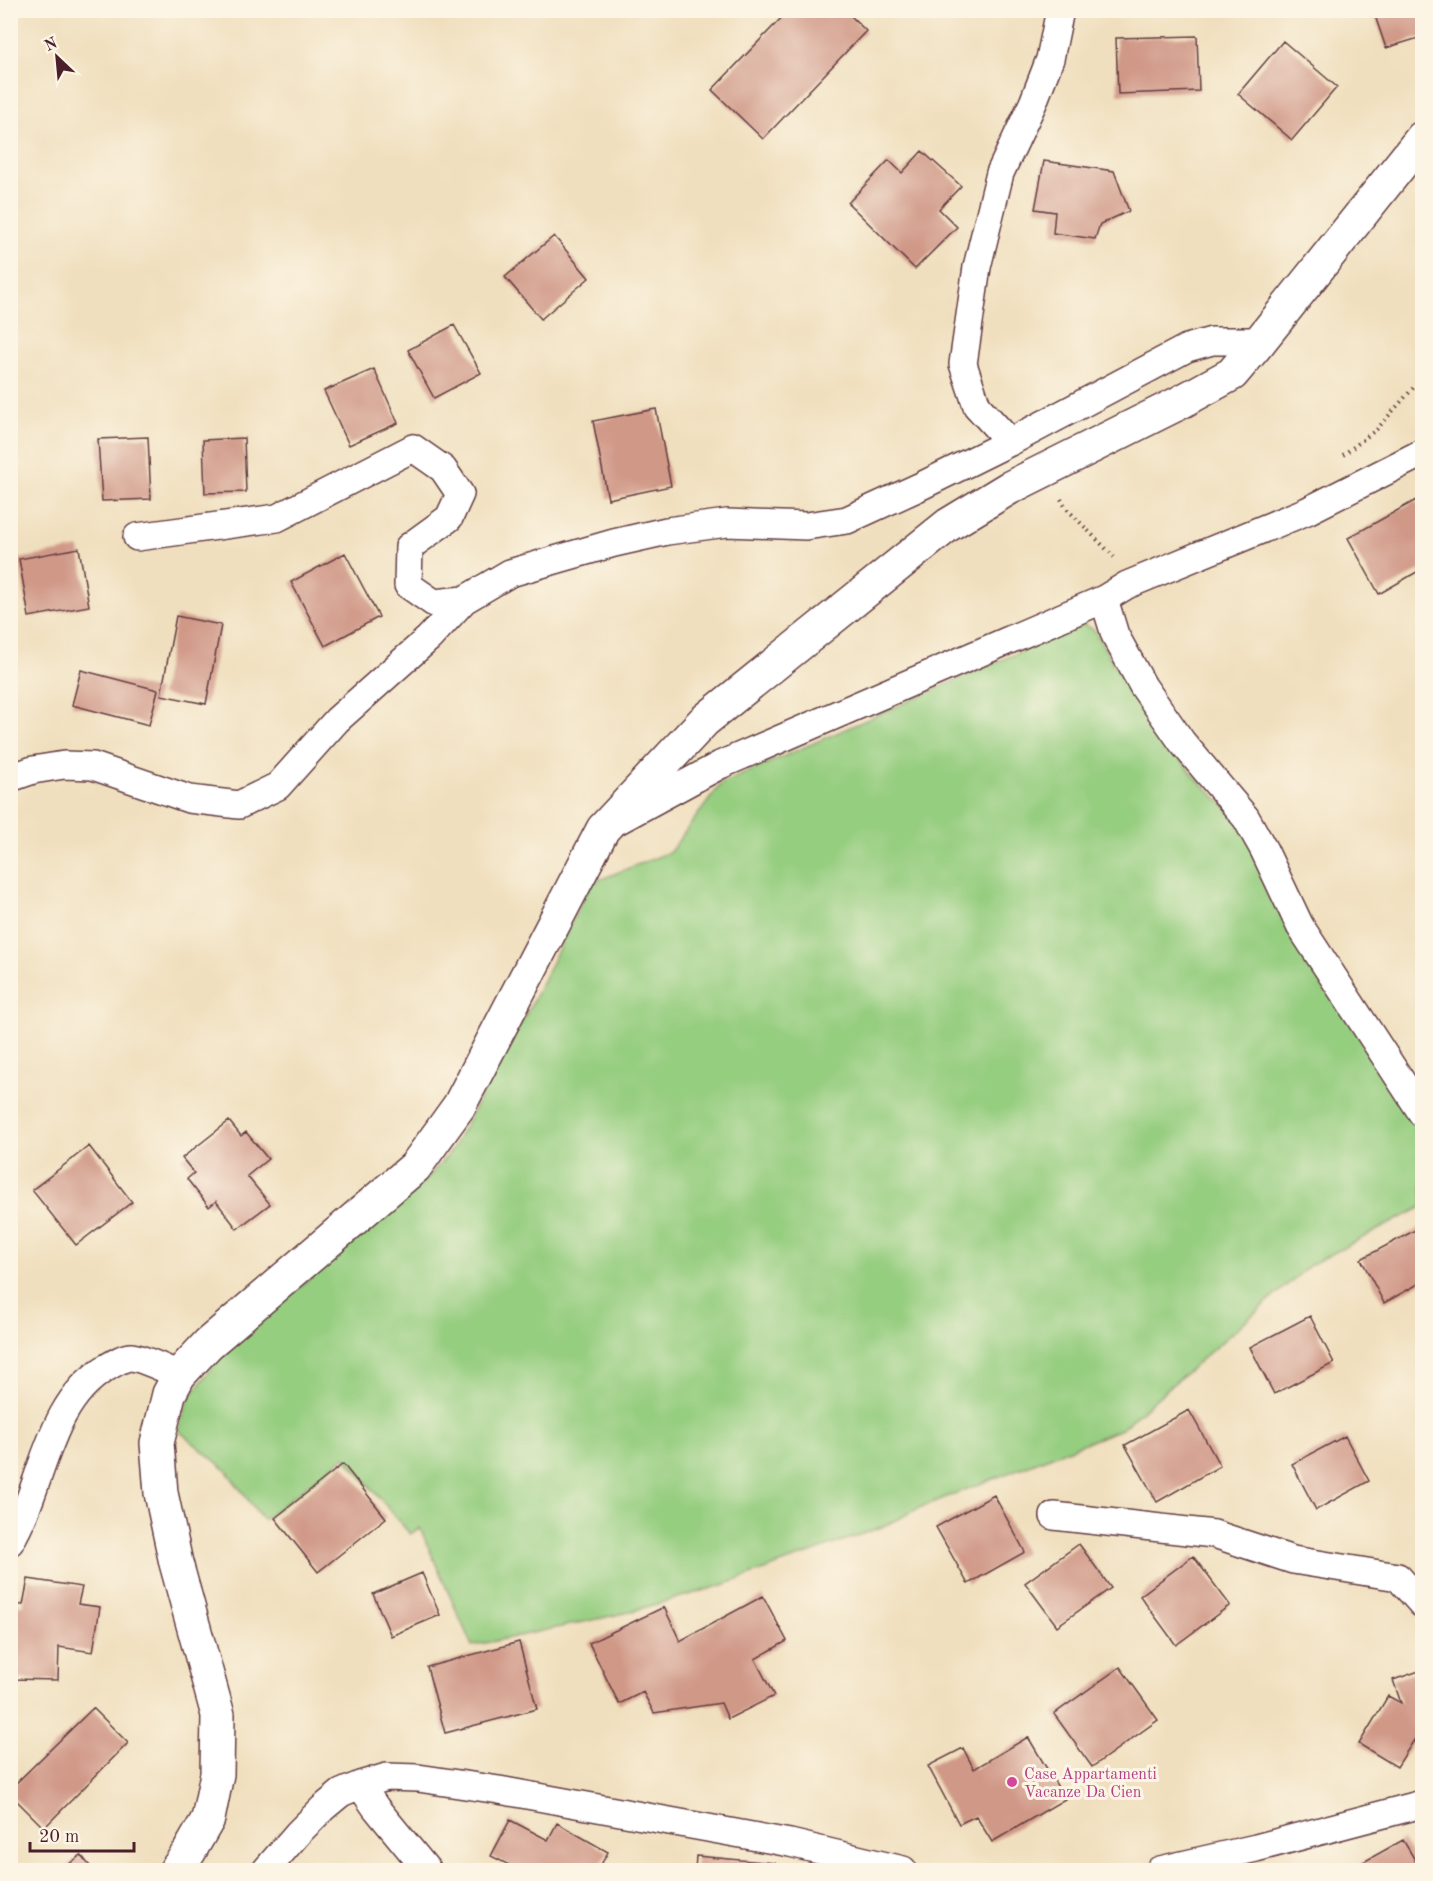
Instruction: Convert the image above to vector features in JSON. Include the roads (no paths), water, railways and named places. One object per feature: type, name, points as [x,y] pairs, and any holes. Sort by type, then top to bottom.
[{"type":"street","points":[[1010,442],[977,406],[963,364],[977,267],[1000,173],[1033,103],[1050,59],[1060,10]]},
{"type":"street","points":[[176,1870],[207,1819],[217,1774],[218,1715],[176,1563],[161,1493],[157,1443],[169,1394],[179,1374],[208,1344],[415,1167],[459,1106],[603,829],[704,721],[948,525],[1009,488],[1232,374],[1422,138]]},
{"type":"street","points":[[10,778],[33,770],[64,765],[93,766],[189,799],[239,805],[278,786],[337,720],[420,646],[464,600],[510,573],[614,543],[667,531],[727,523],[806,526],[847,520],[1010,442],[1187,348],[1212,341],[1260,341]]},
{"type":"street","points":[[137,537],[278,518],[413,448],[443,469],[460,494],[449,518],[410,547],[408,585],[434,603],[464,600]]},
{"type":"street","points":[[603,829],[720,765],[1115,592],[1307,511],[1422,453]]},
{"type":"street","points":[[1115,592],[1115,635],[1143,686],[1182,742],[1246,818],[1300,926],[1422,1113]]},
{"type":"street","points":[[10,1542],[20,1526],[57,1427],[75,1396],[99,1372],[130,1357],[179,1374]]},
{"type":"street","points":[[1054,1516],[1214,1534],[1293,1560],[1398,1577],[1422,1604]]},
{"type":"street","points":[[266,1870],[298,1833],[342,1793],[387,1777],[418,1778],[499,1790],[790,1843],[903,1870]]},
{"type":"street","points":[[360,1785],[427,1870]]},
{"type":"street","points":[[1160,1870],[1256,1848],[1422,1804]]},
{"type":"place","name":"Case Appartamenti Vacanze Da Cien","points":[[1012,1782]]}]
